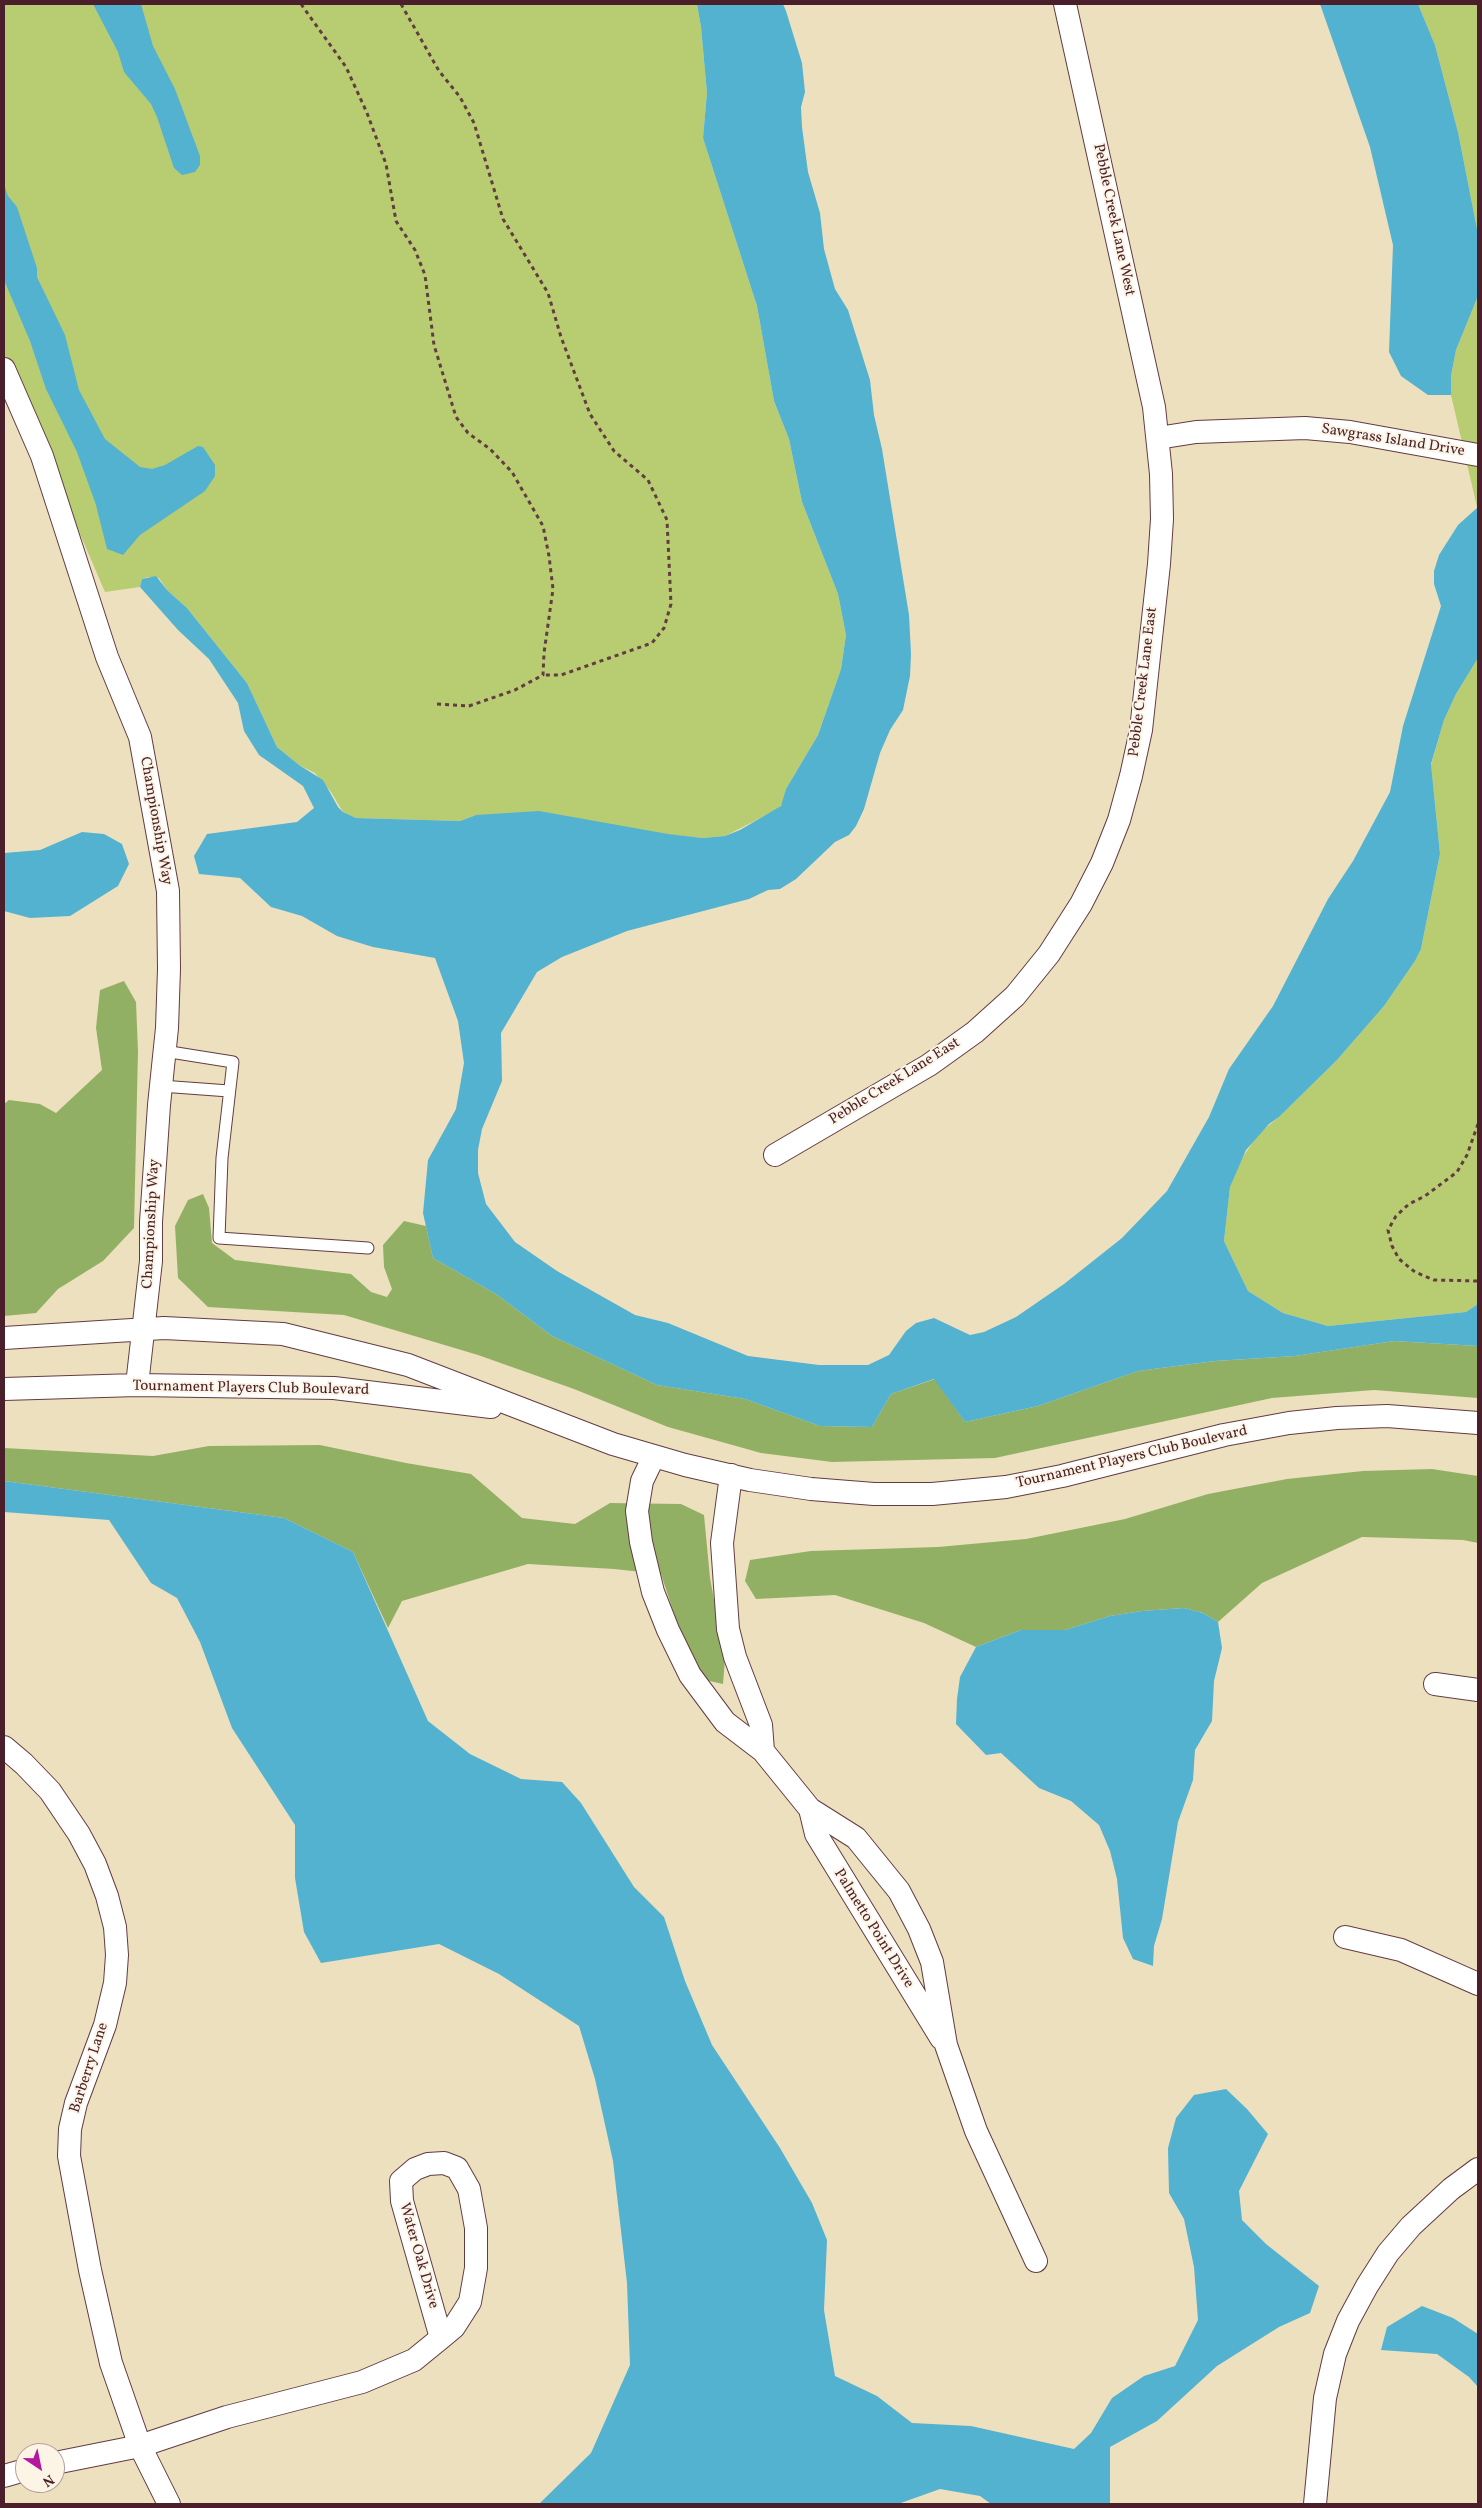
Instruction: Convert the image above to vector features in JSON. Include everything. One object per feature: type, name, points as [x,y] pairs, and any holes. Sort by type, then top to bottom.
[{"type":"street","name":"Pebble Creek Lane West","points":[[1065,4],[1154,407],[1158,438]]},
{"type":"street","name":"Championship Way","points":[[4,370],[42,456],[106,657],[140,737],[168,892],[169,969],[151,1222],[151,1261],[137,1385]]},
{"type":"street","name":"Sawgrass Island Drive","points":[[1158,438],[1196,432],[1306,428],[1350,432],[1478,455]]},
{"type":"street","name":"Pebble Creek Lane East","points":[[775,1155],[929,1065],[975,1032],[1015,996],[1038,968],[1081,904],[1102,863],[1119,820],[1132,776],[1141,730],[1162,519],[1158,438]]},
{"type":"street","name":"Tournament Players Club Boulevard","points":[[4,1338],[143,1331],[164,1328],[283,1334],[408,1365],[613,1444],[654,1456],[731,1475],[812,1489],[874,1494],[932,1494],[1006,1487],[1062,1476],[1224,1435],[1289,1423],[1337,1418],[1386,1416],[1478,1423]]},
{"type":"street","name":"Tournament Players Club Boulevard","points":[[4,1389],[137,1385],[334,1388],[527,1412]]},
{"type":"street","name":"Palmetto Point Drive","points":[[654,1456],[642,1481],[638,1511],[641,1542],[653,1592],[668,1630],[690,1675],[725,1722],[763,1751],[810,1809],[856,1838],[899,1891],[919,1929],[932,1962],[946,2045],[976,2131],[1036,2260]]},
{"type":"street","points":[[731,1475],[722,1543],[728,1629],[735,1657],[760,1725],[763,1751]]},
{"type":"street","points":[[1435,1684],[1478,1690]]},
{"type":"street","name":"Barberry Lane","points":[[4,1747],[24,1764],[50,1791],[79,1834],[95,1864],[107,1896],[115,1927],[117,1955],[115,1983],[105,2025],[76,2103],[70,2129],[69,2156],[90,2270],[112,2363],[140,2446],[169,2504]]},
{"type":"street","name":"Palmetto Point Drive","points":[[810,1809],[816,1834],[946,2045]]},
{"type":"street","points":[[1344,1937],[1401,1950],[1478,1984]]},
{"type":"street","name":"Water Oak Drive","points":[[65,2461],[140,2446],[226,2417],[362,2382],[414,2360],[441,2338],[454,2327],[470,2302],[476,2268],[476,2228],[470,2189],[457,2168],[444,2163],[428,2164],[415,2168],[401,2181],[402,2201],[441,2338]]},
{"type":"street","points":[[1315,2504],[1325,2398],[1336,2354],[1348,2321],[1366,2286],[1388,2253],[1411,2226],[1452,2189],[1478,2169]]},
{"type":"lane","points":[[164,1051],[233,1062],[222,1158],[219,1238],[368,1248]]},
{"type":"lane","points":[[161,1086],[229,1091]]},
{"type":"path","points":[[301,4],[346,67],[367,113],[386,164],[396,221],[415,250],[425,275],[434,345],[456,417],[468,433],[490,449],[512,472],[543,526],[553,589],[544,653],[543,675]]},
{"type":"path","points":[[401,4],[439,71],[460,98],[474,123],[503,219],[548,293],[561,337],[590,414],[614,451],[648,480],[667,520],[671,604],[664,628],[652,642],[561,675],[543,675],[515,690],[469,706],[436,704]]},
{"type":"path","points":[[1478,1124],[1467,1155],[1457,1172],[1425,1196],[1409,1204],[1396,1216],[1388,1230],[1392,1246],[1400,1259],[1415,1272],[1434,1280],[1478,1281]]},
{"type":"green space","points":[[4,4],[697,4],[707,93],[703,138],[757,306],[774,401],[789,439],[802,502],[838,594],[846,635],[841,669],[818,735],[786,789],[783,803],[778,809],[725,836],[703,838],[476,815],[460,821],[356,818],[343,812],[331,792],[315,773],[299,765],[277,747],[247,683],[187,608],[167,590],[159,578],[148,577],[142,579],[140,587],[105,592],[4,357]]},
{"type":"green space","points":[[1418,4],[1478,4],[1478,234],[1458,132],[1435,45]]},
{"type":"green space","points":[[1478,296],[1477,507],[1451,395],[1451,376],[1456,350]]},
{"type":"green space","points":[[1478,658],[1478,1304],[1466,1312],[1328,1326],[1283,1313],[1248,1291],[1224,1241],[1230,1187],[1239,1163],[1258,1134],[1279,1117],[1337,1060],[1384,1006],[1415,961],[1421,949],[1440,854],[1431,765],[1444,720],[1456,694]]},
{"type":"green space","points":[[124,981],[136,1002],[138,1051],[134,1228],[103,1261],[58,1289],[36,1313],[4,1316],[4,1104],[9,1100],[40,1104],[56,1113],[102,1070],[96,1028],[100,990]]},
{"type":"green space","points":[[203,1194],[209,1208],[212,1243],[235,1260],[351,1274],[371,1292],[387,1297],[392,1289],[384,1267],[383,1245],[404,1221],[426,1226],[433,1258],[496,1294],[552,1336],[657,1385],[745,1399],[820,1426],[872,1427],[891,1394],[935,1379],[965,1422],[1038,1406],[1138,1371],[1215,1361],[1295,1356],[1394,1341],[1478,1346],[1478,1398],[1374,1390],[1272,1398],[995,1458],[832,1462],[761,1453],[668,1427],[574,1389],[478,1355],[344,1315],[208,1307],[178,1278],[175,1226],[188,1200]]},
{"type":"green space","points":[[320,1445],[471,1474],[522,1518],[575,1524],[610,1503],[681,1504],[704,1515],[710,1578],[725,1659],[723,1684],[705,1680],[683,1641],[661,1574],[528,1564],[402,1601],[388,1628],[353,1552],[284,1518],[4,1481],[4,1448],[153,1456],[209,1446]]},
{"type":"green space","points":[[1432,1469],[1478,1476],[1478,1543],[1463,1540],[1362,1537],[1262,1583],[1218,1622],[1203,1613],[1184,1608],[1142,1611],[1110,1616],[1065,1630],[1021,1630],[976,1647],[924,1623],[835,1595],[756,1599],[745,1581],[750,1560],[811,1551],[938,1547],[1026,1539],[1125,1519],[1208,1494],[1287,1479],[1363,1471]]},
{"type":"water","points":[[93,4],[141,4],[153,46],[175,89],[200,156],[200,165],[195,172],[182,175],[174,168],[151,104],[124,72],[118,52]]},
{"type":"water","points":[[697,4],[783,4],[786,11],[802,63],[805,92],[801,107],[802,127],[808,172],[820,213],[824,249],[835,289],[848,310],[870,380],[874,415],[882,449],[909,615],[910,676],[903,710],[890,730],[880,753],[864,809],[856,826],[849,835],[835,842],[796,879],[780,889],[768,890],[749,899],[627,931],[562,957],[537,972],[501,1033],[502,1081],[482,1129],[478,1150],[478,1173],[486,1204],[515,1242],[557,1271],[635,1315],[668,1323],[748,1356],[819,1365],[868,1365],[889,1355],[906,1331],[916,1323],[934,1318],[970,1335],[984,1332],[1016,1317],[1064,1284],[1122,1238],[1167,1191],[1209,1117],[1229,1069],[1273,1006],[1328,899],[1353,861],[1390,792],[1403,726],[1441,606],[1434,584],[1434,571],[1439,555],[1458,525],[1478,507],[1478,658],[1456,694],[1444,720],[1431,764],[1440,854],[1421,949],[1415,961],[1384,1006],[1337,1060],[1279,1117],[1269,1124],[1246,1150],[1230,1187],[1224,1241],[1248,1291],[1283,1313],[1328,1326],[1466,1312],[1478,1304],[1478,1346],[1394,1341],[1295,1356],[1215,1361],[1138,1371],[1038,1406],[965,1422],[934,1379],[891,1394],[872,1427],[820,1426],[745,1399],[657,1385],[552,1336],[496,1294],[433,1258],[423,1213],[428,1160],[456,1109],[464,1063],[458,1021],[435,958],[373,947],[337,936],[302,916],[271,907],[240,878],[199,874],[194,856],[207,834],[297,822],[314,808],[303,786],[259,755],[244,731],[238,703],[209,659],[178,630],[140,587],[142,579],[156,576],[167,590],[187,608],[247,683],[277,747],[299,765],[323,780],[338,807],[343,812],[356,818],[460,821],[476,815],[539,811],[668,834],[703,838],[725,836],[740,830],[781,806],[786,789],[818,735],[841,669],[846,635],[838,594],[802,502],[789,439],[774,401],[757,306],[703,138],[707,93]]},
{"type":"water","points":[[1320,4],[1418,4],[1435,45],[1458,132],[1478,234],[1478,296],[1456,350],[1451,376],[1451,395],[1428,395],[1401,376],[1389,352],[1393,245],[1370,147]]},
{"type":"water","points":[[4,184],[8,196],[17,207],[37,268],[37,277],[65,335],[79,390],[105,439],[140,467],[152,469],[165,465],[198,446],[203,447],[215,465],[215,476],[205,491],[140,535],[123,555],[107,549],[96,505],[77,452],[46,389],[30,341],[4,280]]},
{"type":"water","points":[[82,832],[104,834],[122,844],[129,864],[118,886],[70,916],[30,918],[4,911],[4,853],[40,850]]},
{"type":"water","points":[[4,1481],[284,1518],[353,1552],[428,1721],[470,1754],[521,1779],[562,1782],[581,1803],[634,1887],[664,1917],[685,1981],[712,2045],[780,2148],[812,2203],[827,2240],[824,2310],[835,2376],[877,2396],[912,2423],[971,2426],[1074,2449],[1091,2433],[1112,2398],[1144,2376],[1175,2366],[1198,2320],[1194,2267],[1184,2219],[1169,2193],[1168,2148],[1176,2118],[1194,2095],[1226,2089],[1247,2109],[1268,2134],[1239,2191],[1242,2220],[1266,2244],[1319,2286],[1310,2313],[1279,2327],[1217,2366],[1157,2421],[1110,2447],[1110,2504],[991,2504],[980,2496],[940,2489],[898,2504],[539,2504],[591,2453],[630,2365],[627,2283],[613,2161],[595,2079],[579,2026],[499,1974],[439,1944],[321,1963],[304,1932],[295,1878],[295,1825],[232,1728],[200,1642],[177,1598],[151,1583],[109,1520],[4,1512]]},
{"type":"water","points":[[1184,1608],[1203,1613],[1218,1622],[1222,1648],[1214,1681],[1212,1721],[1195,1750],[1193,1780],[1178,1822],[1162,1919],[1154,1946],[1153,1966],[1133,1959],[1123,1938],[1117,1879],[1110,1851],[1099,1825],[1071,1801],[1039,1788],[1001,1753],[986,1755],[956,1724],[957,1699],[960,1677],[976,1647],[1021,1630],[1065,1630],[1110,1616],[1142,1611]]},
{"type":"water","points":[[1422,2306],[1453,2318],[1478,2334],[1478,2387],[1469,2377],[1437,2354],[1381,2350],[1387,2327]]}]
